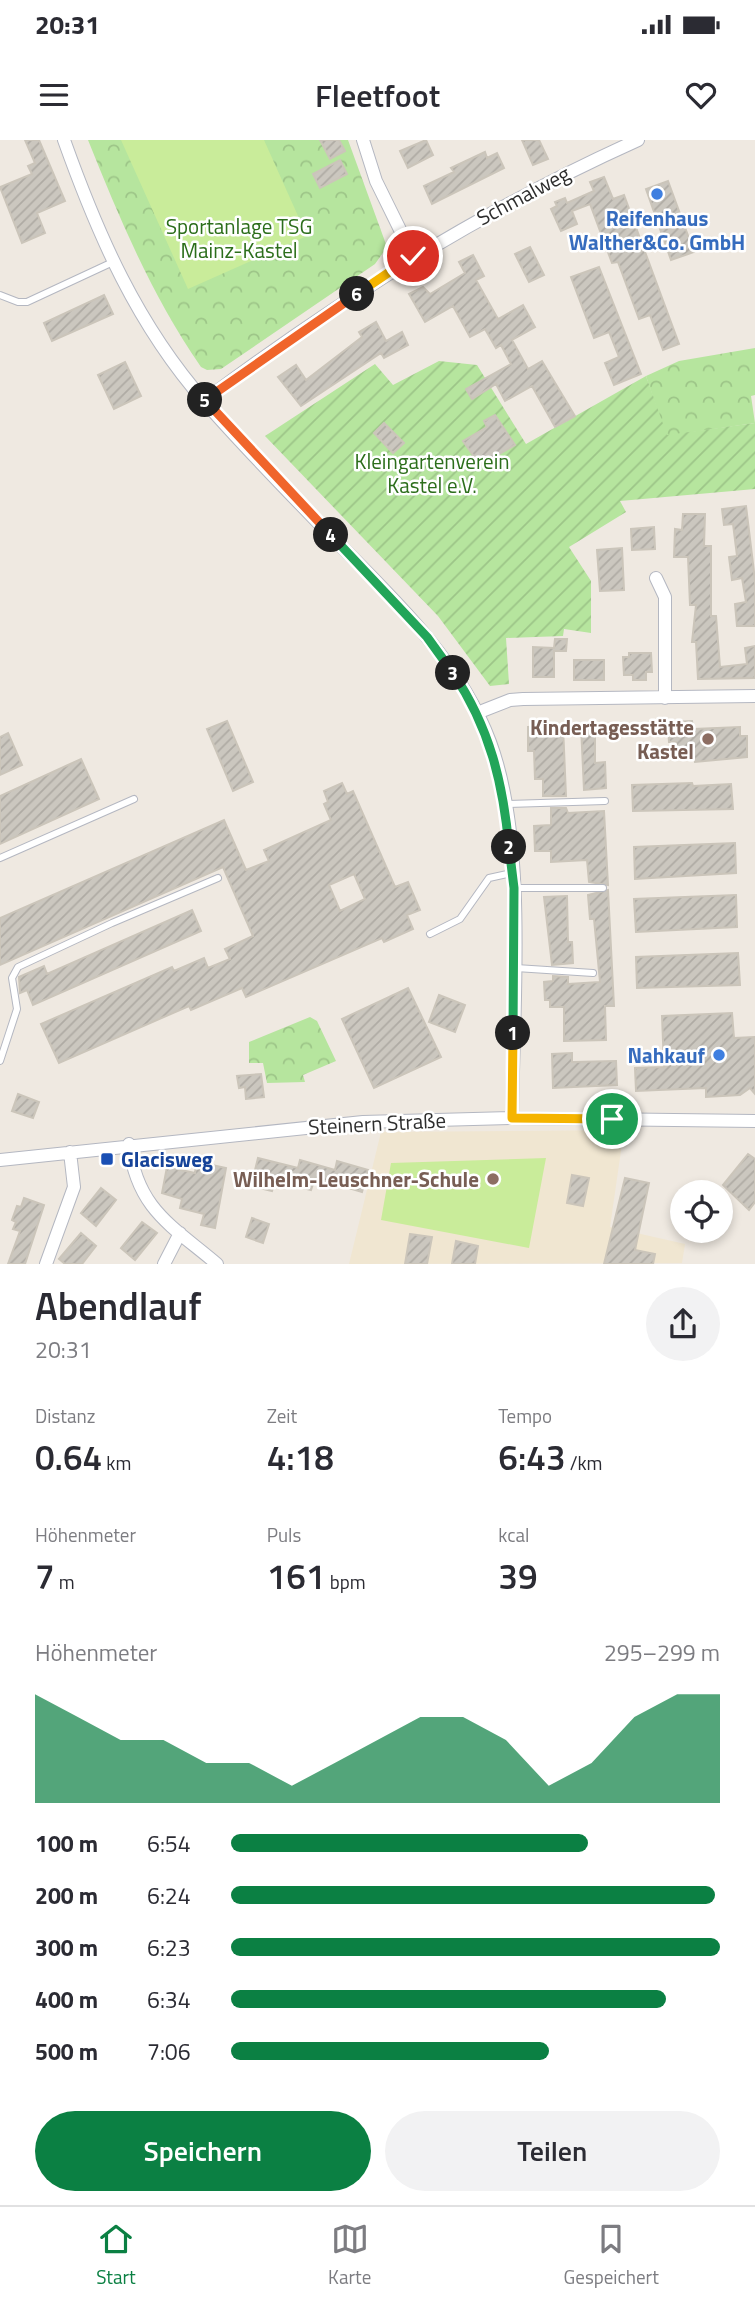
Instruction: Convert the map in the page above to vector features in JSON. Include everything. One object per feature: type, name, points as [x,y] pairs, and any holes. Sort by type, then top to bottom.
[{"type":"street","points":[[64,140],[113,262],[149,330],[204,401],[427,637],[477,713],[497,762],[505,804],[514,888],[512,1118]]},
{"type":"street","points":[[363,140],[376,181],[413,256]]},
{"type":"street","name":"Schmalweg","points":[[204,401],[413,256],[561,174],[638,140]]},
{"type":"street","points":[[656,578],[665,597],[665,698]]},
{"type":"street","points":[[477,713],[523,699],[755,696]]},
{"type":"street","name":"Steinern Straße","points":[[0,1160],[302,1126],[512,1118],[755,1121]]},
{"type":"street","points":[[130,1144],[140,1190],[153,1208],[217,1264]]},
{"type":"street","points":[[46,1264],[74,1187],[69,1152]]},
{"type":"street","points":[[164,1264],[180,1233]]},
{"type":"lane","points":[[0,295],[18,302],[27,302],[113,262]]},
{"type":"lane","points":[[0,858],[134,799]]},
{"type":"lane","points":[[505,804],[605,801]]},
{"type":"lane","points":[[430,934],[460,919],[489,878],[512,873]]},
{"type":"lane","points":[[0,1061],[17,1009],[12,978],[18,967],[218,878]]},
{"type":"lane","points":[[514,888],[603,888]]},
{"type":"lane","points":[[514,968],[593,973]]},
{"type":"shaded area","name":"Wilhelm-Leuschner-Schule","points":[[624,1130],[610,1227],[670,1241],[670,1243],[685,1244],[682,1263],[349,1264],[381,1132]]},
{"type":"green space","name":"Sportanlage TSG Mainz-Kastel","points":[[88,140],[348,140],[387,247],[375,264],[221,369],[207,370],[201,367],[183,340],[152,285]]},
{"type":"green space","points":[[121,140],[264,140],[307,236],[188,289]]},
{"type":"green space","points":[[755,348],[755,395],[751,396],[755,423],[666,436],[646,376],[679,361]]},
{"type":"green space","name":"Kleingartenverein Kastel e.V.","points":[[439,361],[477,365],[526,444],[646,376],[667,435],[755,423],[755,489],[620,501],[626,512],[569,547],[591,581],[591,633],[564,629],[563,636],[506,638],[509,684],[490,686],[438,616],[265,436],[375,364],[393,385]]},
{"type":"green space","points":[[310,1017],[317,1021],[336,1061],[303,1075],[305,1082],[267,1083],[263,1063],[249,1063],[249,1042]]},
{"type":"green space","points":[[546,1158],[529,1248],[381,1220],[391,1163]]},
{"type":"building","points":[[25,140],[39,140],[65,201],[37,213],[45,233],[22,243],[0,187],[32,174],[28,166],[35,163]]},
{"type":"building","points":[[320,140],[339,140],[345,151],[330,159]]},
{"type":"building","points":[[426,140],[433,155],[408,168],[400,151]]},
{"type":"building","points":[[522,140],[539,140],[548,159],[533,165]]},
{"type":"building","points":[[485,152],[487,158],[497,153],[504,168],[432,204],[424,186],[454,172],[451,168]]},
{"type":"building","points":[[340,160],[347,174],[320,188],[313,174]]},
{"type":"building","points":[[604,177],[613,199],[624,195],[679,344],[663,350],[650,315],[639,319],[618,262],[612,263],[590,204],[572,211],[577,224],[561,231],[551,209],[557,206],[555,202],[565,198],[567,203],[594,191],[590,182]]},
{"type":"building","points":[[668,181],[694,252],[671,260],[646,189]]},
{"type":"building","points":[[530,247],[544,275],[529,282],[515,254]]},
{"type":"building","points":[[473,255],[484,276],[476,280],[498,319],[523,305],[535,327],[512,340],[528,369],[542,361],[575,416],[555,427],[532,386],[505,401],[496,384],[472,399],[466,389],[511,364],[501,345],[496,348],[485,329],[470,337],[453,306],[425,322],[409,294],[423,287],[430,294],[465,273],[459,262]]},
{"type":"building","points":[[599,267],[641,374],[614,385],[605,363],[619,357],[609,332],[594,338],[571,277]]},
{"type":"building","points":[[104,295],[113,314],[52,341],[44,323]]},
{"type":"building","points":[[376,322],[386,341],[402,332],[408,345],[384,358],[381,353],[301,406],[278,377],[296,365],[306,380],[362,337],[359,332]]},
{"type":"building","points":[[125,362],[141,396],[114,409],[98,375]]},
{"type":"building","points":[[495,415],[515,445],[480,465],[463,441],[487,427],[484,421]]},
{"type":"building","points":[[384,423],[404,443],[393,453],[374,433]]},
{"type":"building","points":[[746,506],[755,580],[755,626],[737,626],[735,604],[746,602],[742,578],[732,580],[729,557],[737,556],[733,524],[724,525],[722,509]]},
{"type":"building","points":[[683,514],[705,514],[704,546],[711,546],[711,616],[716,616],[720,667],[747,664],[745,648],[755,646],[755,678],[698,679],[696,642],[692,642],[696,605],[690,605],[688,557],[674,557],[675,529],[682,530]]},
{"type":"building","points":[[654,527],[655,549],[632,550],[631,529]]},
{"type":"building","points":[[622,548],[624,590],[600,591],[597,550]]},
{"type":"building","points":[[555,639],[567,639],[566,651],[554,651],[554,677],[533,677],[533,647],[554,648]]},
{"type":"building","points":[[629,653],[651,653],[652,672],[646,672],[646,680],[633,680],[633,675],[624,675],[623,657],[629,657]]},
{"type":"building","points":[[574,660],[604,660],[604,680],[574,680]]},
{"type":"building","points":[[227,721],[253,782],[233,791],[207,729]]},
{"type":"building","name":"Kindertagesstätte Kastel","points":[[692,721],[693,729],[740,727],[740,736],[747,736],[747,757],[695,762],[694,756],[677,756],[676,742],[669,742],[668,728],[676,728],[675,722]]},
{"type":"building","points":[[563,726],[566,796],[543,796],[543,779],[535,779],[534,751],[528,751],[528,727]]},
{"type":"building","points":[[581,726],[595,726],[595,763],[605,762],[606,788],[584,790]]},
{"type":"building","points":[[8,733],[22,765],[0,775],[0,737]]},
{"type":"building","points":[[81,759],[99,799],[0,844],[0,796]]},
{"type":"building","points":[[342,783],[347,794],[353,791],[395,887],[408,882],[420,910],[407,915],[413,929],[384,942],[382,938],[246,997],[242,988],[191,1010],[189,1006],[59,1063],[41,1024],[172,967],[174,971],[204,958],[208,968],[230,959],[225,949],[253,936],[223,867],[0,965],[0,918],[224,820],[246,870],[269,861],[264,850],[331,820],[324,804],[328,802],[324,791]],"holes":[[[354,874],[365,899],[340,911],[329,885]]]},
{"type":"building","points":[[692,783],[693,786],[731,784],[733,809],[633,811],[632,785]]},
{"type":"building","points":[[551,808],[566,808],[568,813],[604,811],[608,885],[589,882],[587,860],[551,862],[551,851],[535,851],[534,826],[551,825]]},
{"type":"building","points":[[735,843],[736,873],[635,879],[634,847]]},
{"type":"building","points":[[608,890],[614,1006],[605,1006],[606,1040],[564,1041],[564,1007],[550,1007],[550,1000],[545,1000],[544,982],[553,981],[553,976],[568,977],[568,984],[600,982],[594,919],[590,919],[588,895]]},
{"type":"building","points":[[736,895],[737,927],[636,932],[634,899]]},
{"type":"building","points":[[567,896],[568,942],[572,942],[573,963],[552,965],[544,897]]},
{"type":"building","points":[[192,910],[201,931],[33,1005],[27,990],[20,993],[19,977],[44,966],[47,974]]},
{"type":"building","points":[[738,953],[740,985],[637,988],[636,957]]},
{"type":"building","points":[[408,988],[441,1057],[374,1088],[342,1019]]},
{"type":"building","points":[[439,995],[465,1005],[455,1032],[429,1022]]},
{"type":"building","points":[[732,1013],[734,1038],[755,1037],[755,1094],[750,1088],[740,1095],[706,1097],[706,1088],[636,1091],[635,1068],[664,1067],[662,1016]]},
{"type":"building","points":[[572,1053],[572,1062],[616,1061],[617,1085],[553,1088],[552,1054]]},
{"type":"building","points":[[261,1074],[264,1097],[246,1099],[245,1087],[239,1088],[237,1076]]},
{"type":"building","points":[[18,1094],[39,1102],[33,1118],[12,1111]]},
{"type":"building","points":[[748,1154],[755,1159],[755,1202],[749,1210],[733,1195],[733,1180],[727,1180]]},
{"type":"building","points":[[258,1158],[298,1168],[300,1160],[335,1170],[337,1161],[368,1170],[362,1192],[315,1178],[311,1190],[275,1181],[272,1191],[251,1186]]},
{"type":"building","points":[[212,1165],[226,1168],[215,1228],[201,1225],[204,1214],[180,1208],[182,1199],[162,1193],[167,1167],[195,1173],[196,1166],[211,1170]]},
{"type":"building","points":[[572,1175],[589,1178],[583,1206],[567,1203]]},
{"type":"building","points":[[625,1178],[649,1183],[635,1250],[655,1254],[653,1264],[604,1264]]},
{"type":"building","points":[[101,1188],[116,1200],[96,1226],[81,1213]]},
{"type":"building","points":[[24,1198],[44,1205],[25,1264],[8,1264],[20,1231],[13,1229],[16,1222],[12,1220],[17,1206],[21,1207]]},
{"type":"building","points":[[252,1218],[269,1224],[263,1243],[246,1237]]},
{"type":"building","points":[[142,1222],[157,1233],[135,1260],[121,1248]]},
{"type":"building","points":[[81,1233],[96,1246],[82,1264],[65,1264],[59,1259]]},
{"type":"building","points":[[410,1234],[432,1237],[427,1264],[405,1264]]},
{"type":"building","points":[[456,1241],[478,1246],[475,1264],[452,1264]]},
{"type":"place","name":"Reifenhaus Walther&Co. GmbH","points":[[657,194]]},
{"type":"place","name":"Kindertagesstätte Kastel","points":[[708,739]]},
{"type":"place","name":"Nahkauf","points":[[719,1055]]},
{"type":"place","name":"Glacisweg","points":[[107,1159]]},
{"type":"place","name":"Wilhelm-Leuschner-Schule","points":[[493,1179]]},
{"type":"route","points":[[413,256],[204,401],[427,637],[459,682],[489,740],[497,762],[505,804],[514,888],[512,1118],[612,1119]]}]
